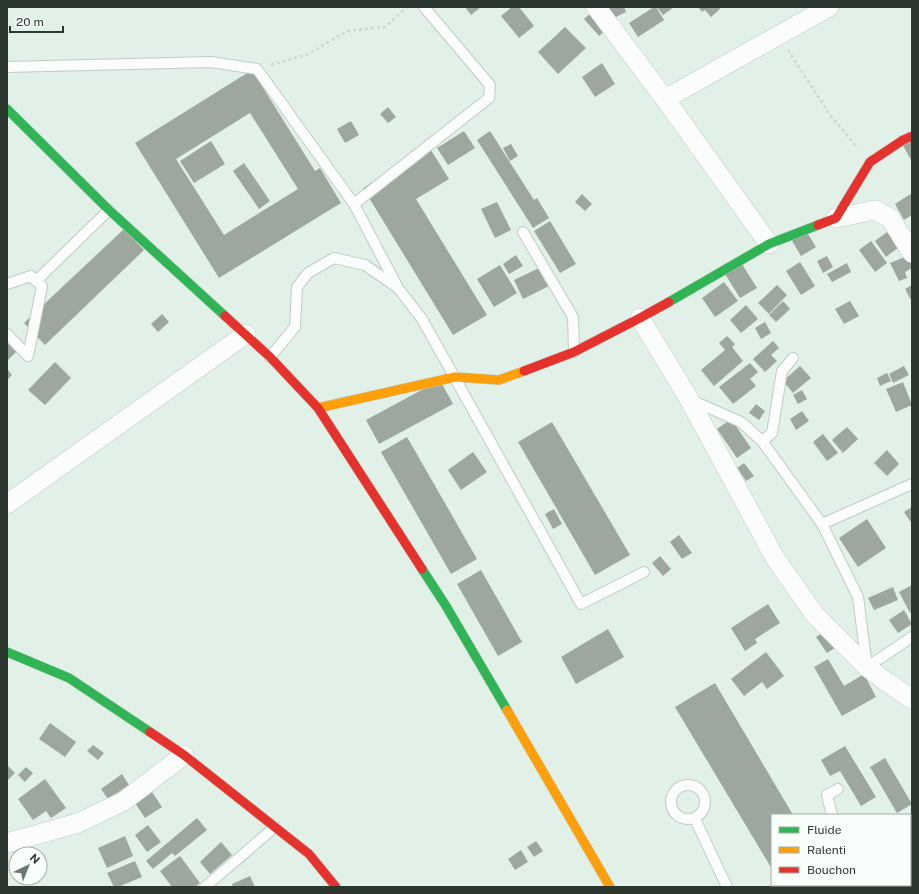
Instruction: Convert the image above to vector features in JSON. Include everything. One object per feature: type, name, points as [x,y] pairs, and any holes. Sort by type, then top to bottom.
[{"type":"main road","points":[[7,109],[109,210],[270,357],[318,408],[446,606],[610,887]]},
{"type":"main road","points":[[318,408],[455,377],[499,380],[574,352],[640,318],[769,244],[836,218],[870,162],[903,140],[912,136]]},
{"type":"main road","points":[[7,652],[68,678],[184,755],[308,854],[336,887]]},
{"type":"street","points":[[596,7],[665,99],[769,244]]},
{"type":"street","points":[[665,99],[778,36],[820,9]]},
{"type":"street","points":[[836,218],[875,210],[890,218],[912,253]]},
{"type":"street","points":[[640,318],[688,399],[775,558],[815,615],[867,667],[912,699]]},
{"type":"street","points":[[7,504],[246,334]]},
{"type":"street","points":[[7,843],[78,823],[124,801],[184,755]]},
{"type":"lane","points":[[354,204],[489,98],[490,85],[424,7]]},
{"type":"lane","points":[[7,67],[211,62],[257,69],[354,204],[398,288],[422,319],[581,604],[644,572]]},
{"type":"lane","points":[[36,281],[109,210]]},
{"type":"lane","points":[[523,232],[573,317],[574,352]]},
{"type":"lane","points":[[270,357],[295,327],[297,286],[308,273],[334,258],[365,265],[398,288]]},
{"type":"lane","points":[[7,284],[31,276],[42,286],[28,356],[7,334]]},
{"type":"lane","points":[[762,441],[772,433],[782,371],[793,358]]},
{"type":"lane","points":[[688,399],[741,422],[762,441],[822,524],[858,597],[867,667],[912,637]]},
{"type":"lane","points":[[822,524],[912,484]]},
{"type":"lane","points":[[832,814],[827,795],[838,789]]},
{"type":"lane","points":[[695,819],[727,887]]},
{"type":"lane","points":[[205,887],[275,827]]},
{"type":"path","points":[[257,69],[308,54],[347,30],[385,27],[407,7]]},
{"type":"path","points":[[778,36],[830,115],[870,162]]},
{"type":"building","points":[[465,7],[481,7],[471,15]]},
{"type":"building","points":[[512,7],[519,7],[534,26],[519,38],[501,16]]},
{"type":"building","points":[[601,7],[624,7],[626,12],[608,21]]},
{"type":"building","points":[[656,7],[664,20],[638,37],[629,23]]},
{"type":"building","points":[[657,7],[674,7],[663,15]]},
{"type":"building","points":[[698,7],[719,7],[720,9],[711,17],[705,10],[702,12]]},
{"type":"building","points":[[594,11],[608,28],[599,36],[584,19]]},
{"type":"building","points":[[565,27],[586,48],[558,74],[538,52]]},
{"type":"building","points":[[602,63],[615,84],[595,97],[582,77]]},
{"type":"building","points":[[252,70],[315,171],[320,168],[341,203],[219,278],[135,143]],"holes":[[[250,113],[298,189],[224,235],[176,159]]]},
{"type":"building","points":[[388,107],[396,117],[388,123],[380,114]]},
{"type":"building","points":[[351,121],[359,135],[345,143],[337,129]]},
{"type":"building","points":[[464,131],[475,148],[448,165],[437,148]]},
{"type":"building","points":[[490,131],[534,200],[537,198],[549,218],[533,228],[477,140]]},
{"type":"building","points":[[912,140],[912,162],[903,145]]},
{"type":"building","points":[[211,141],[225,164],[194,183],[180,161]]},
{"type":"building","points":[[511,144],[518,156],[510,161],[503,148]]},
{"type":"building","points":[[429,147],[449,179],[416,199],[487,315],[453,335],[363,188]]},
{"type":"building","points":[[244,163],[270,201],[259,209],[233,171]]},
{"type":"building","points":[[912,193],[912,215],[904,220],[895,204]]},
{"type":"building","points":[[582,194],[592,204],[585,211],[575,202]]},
{"type":"building","points":[[497,202],[511,230],[495,238],[481,209]]},
{"type":"building","points":[[550,221],[576,264],[560,273],[534,231]]},
{"type":"building","points":[[803,226],[816,247],[801,256],[788,234]]},
{"type":"building","points":[[124,229],[144,250],[45,345],[24,323]]},
{"type":"building","points":[[887,232],[899,247],[886,257],[875,241]]},
{"type":"building","points":[[871,241],[887,263],[875,272],[859,250]]},
{"type":"building","points":[[912,254],[912,268],[905,272],[907,278],[899,281],[890,263]]},
{"type":"building","points":[[516,255],[523,266],[509,274],[503,264]]},
{"type":"building","points":[[827,256],[833,267],[823,273],[817,261]]},
{"type":"building","points":[[800,262],[815,286],[801,295],[786,271]]},
{"type":"building","points":[[847,263],[851,272],[832,282],[827,274]]},
{"type":"building","points":[[742,264],[757,288],[740,298],[725,274]]},
{"type":"building","points":[[500,265],[517,293],[494,307],[477,279]]},
{"type":"building","points":[[541,267],[551,285],[523,299],[514,280]]},
{"type":"building","points":[[724,282],[738,301],[715,317],[702,298]]},
{"type":"building","points":[[777,285],[787,295],[769,314],[758,303]]},
{"type":"building","points":[[912,285],[912,302],[905,289]]},
{"type":"building","points":[[783,301],[790,309],[776,322],[769,315]]},
{"type":"building","points":[[850,301],[859,316],[844,324],[835,309]]},
{"type":"building","points":[[746,305],[758,319],[741,333],[730,320]]},
{"type":"building","points":[[162,314],[169,322],[158,332],[151,324]]},
{"type":"building","points":[[765,322],[771,333],[761,339],[755,328]]},
{"type":"building","points":[[727,336],[735,344],[732,347],[743,361],[714,386],[701,370],[725,350],[719,343]]},
{"type":"building","points":[[7,341],[17,351],[7,361]]},
{"type":"building","points":[[773,341],[779,348],[771,355],[777,361],[765,372],[753,359]]},
{"type":"building","points":[[55,362],[71,378],[45,405],[28,390]]},
{"type":"building","points":[[750,363],[758,372],[750,379],[756,386],[733,404],[719,387]]},
{"type":"building","points":[[800,366],[811,378],[793,393],[783,381]]},
{"type":"building","points":[[904,366],[909,375],[893,383],[889,374]]},
{"type":"building","points":[[7,369],[12,375],[7,380]]},
{"type":"building","points":[[887,373],[891,381],[880,386],[877,378]]},
{"type":"building","points":[[440,380],[453,404],[379,444],[366,420]]},
{"type":"building","points":[[903,382],[912,405],[896,412],[886,389]]},
{"type":"building","points":[[802,390],[807,399],[798,404],[793,395]]},
{"type":"building","points":[[756,404],[765,411],[759,420],[749,413]]},
{"type":"building","points":[[802,411],[809,421],[796,430],[790,419]]},
{"type":"building","points":[[731,419],[751,448],[737,458],[717,429]]},
{"type":"building","points":[[552,422],[630,555],[595,575],[518,442]]},
{"type":"building","points":[[847,427],[858,439],[843,453],[832,440]]},
{"type":"building","points":[[823,434],[838,453],[827,461],[813,442]]},
{"type":"building","points":[[407,437],[477,559],[451,574],[381,452]]},
{"type":"building","points":[[887,450],[899,464],[887,476],[874,463]]},
{"type":"building","points":[[473,452],[487,472],[461,490],[448,470]]},
{"type":"building","points":[[744,463],[754,476],[746,481],[737,468]]},
{"type":"building","points":[[912,507],[912,524],[904,512]]},
{"type":"building","points":[[554,509],[562,524],[553,529],[545,514]]},
{"type":"building","points":[[867,519],[886,548],[858,567],[839,538]]},
{"type":"building","points":[[679,535],[692,553],[682,559],[670,542]]},
{"type":"building","points":[[660,556],[671,569],[663,576],[652,563]]},
{"type":"building","points":[[481,570],[522,642],[498,656],[457,584]]},
{"type":"building","points":[[912,585],[912,612],[910,613],[899,592]]},
{"type":"building","points":[[893,587],[898,600],[874,610],[868,598]]},
{"type":"building","points":[[768,604],[780,623],[755,639],[757,643],[745,651],[731,628]]},
{"type":"building","points":[[904,610],[912,624],[898,633],[889,620]]},
{"type":"building","points":[[608,629],[624,657],[576,684],[561,657]]},
{"type":"building","points":[[827,630],[838,646],[827,653],[816,637]]},
{"type":"building","points":[[766,652],[784,676],[767,689],[762,682],[744,696],[731,679]]},
{"type":"building","points":[[828,659],[844,686],[864,674],[876,697],[842,716],[814,667]]},
{"type":"building","points":[[715,683],[792,814],[771,814],[771,867],[675,707]]},
{"type":"building","points":[[50,723],[76,742],[65,757],[39,739]]},
{"type":"building","points":[[93,745],[104,753],[98,760],[87,751]]},
{"type":"building","points":[[845,746],[876,797],[861,806],[840,771],[830,776],[821,760]]},
{"type":"building","points":[[885,758],[912,804],[897,813],[870,767]]},
{"type":"building","points":[[7,765],[15,773],[7,781]]},
{"type":"building","points":[[26,767],[33,773],[25,782],[18,775]]},
{"type":"building","points":[[122,774],[129,785],[108,799],[101,789]]},
{"type":"building","points":[[45,779],[66,808],[51,818],[46,811],[33,820],[18,799]]},
{"type":"building","points":[[152,792],[162,807],[145,818],[135,803]]},
{"type":"building","points":[[912,817],[912,842],[911,840]]},
{"type":"building","points":[[197,818],[207,830],[175,856],[172,853],[153,869],[146,861]]},
{"type":"building","points":[[148,825],[161,842],[147,852],[135,835]]},
{"type":"building","points":[[125,836],[133,856],[107,868],[98,848]]},
{"type":"building","points":[[536,841],[543,851],[534,857],[527,847]]},
{"type":"building","points":[[221,842],[232,855],[210,874],[200,862]]},
{"type":"building","points":[[521,850],[528,862],[515,870],[508,859]]},
{"type":"building","points":[[180,856],[200,883],[195,887],[172,887],[160,871]]},
{"type":"building","points":[[135,861],[142,877],[118,887],[114,887],[107,873]]},
{"type":"building","points":[[250,876],[255,887],[233,887],[232,884]]},
{"type":"building","points":[[782,886],[836,887],[783,887]]},
{"type":"traffic: fast","points":[[7,109],[109,210],[225,316]]},
{"type":"traffic: fast","points":[[669,302],[769,244],[818,225]]},
{"type":"traffic: fast","points":[[422,569],[446,606],[507,710]]},
{"type":"traffic: fast","points":[[7,652],[69,678],[150,732]]},
{"type":"traffic: slow","points":[[318,408],[455,377],[499,380],[524,371]]},
{"type":"traffic: slow","points":[[507,710],[610,887]]},
{"type":"traffic: jam","points":[[818,225],[836,218],[870,162],[903,140],[912,136]]},
{"type":"traffic: jam","points":[[524,371],[574,352],[669,302]]},
{"type":"traffic: jam","points":[[225,316],[270,357],[318,408],[422,569]]},
{"type":"traffic: jam","points":[[150,732],[184,755],[309,854],[336,887]]}]
